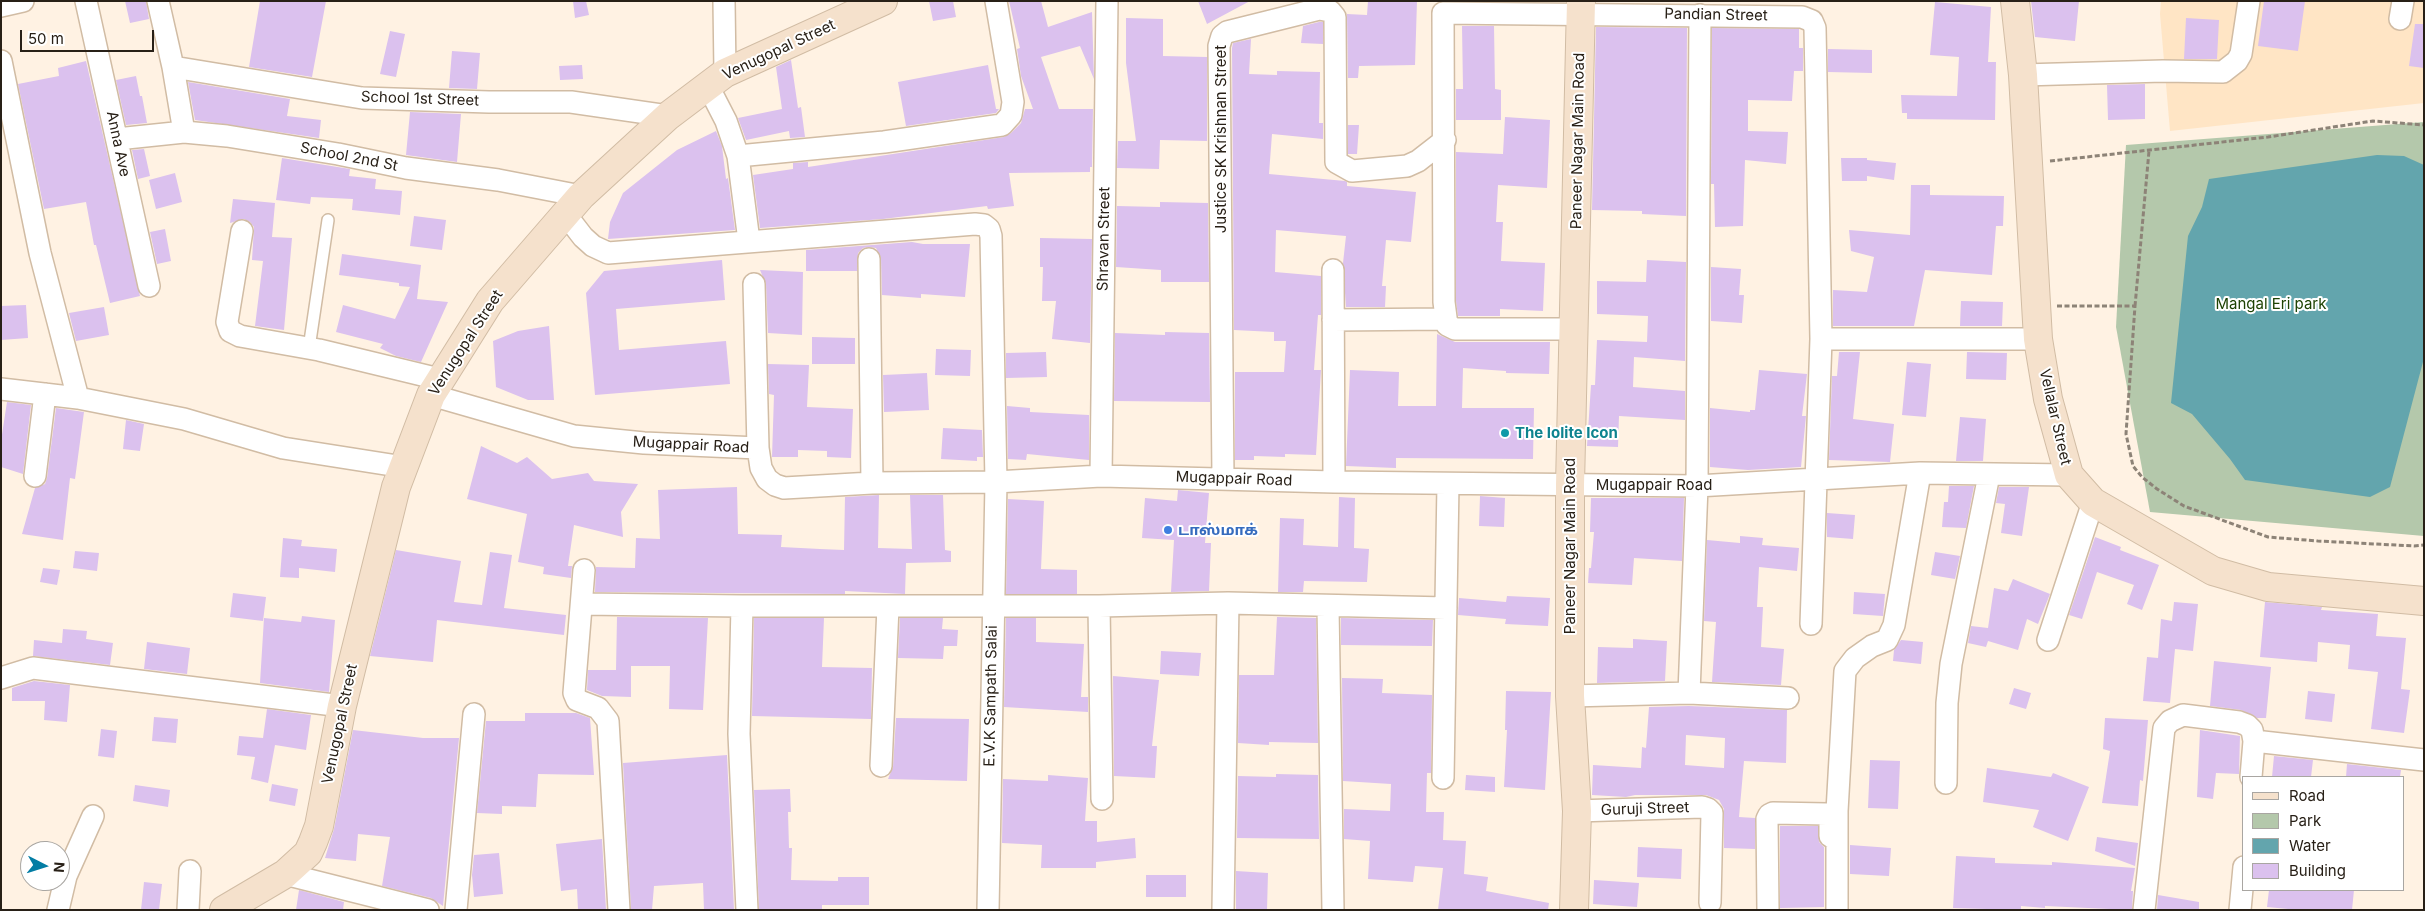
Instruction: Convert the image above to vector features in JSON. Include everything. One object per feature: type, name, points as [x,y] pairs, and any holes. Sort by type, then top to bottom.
[{"type":"street","points":[[1,6],[22,1]]},
{"type":"street","name":"Anna Ave","points":[[86,1],[148,286]]},
{"type":"street","points":[[158,1],[173,67],[184,132]]},
{"type":"street","points":[[574,205],[583,237],[594,246],[608,253],[749,241],[738,156],[726,121],[717,79],[724,1]]},
{"type":"street","name":"Venugopal Street","points":[[224,910],[285,874],[308,853],[319,826],[342,706],[396,488],[435,387],[490,301],[574,205],[668,116],[717,79],[883,1]]},
{"type":"street","points":[[738,156],[884,142],[1002,125],[1011,115],[1012,102],[996,1]]},
{"type":"street","name":"Shravan Street","points":[[1101,476],[1107,1]]},
{"type":"street","name":"Vellalar Street","points":[[2014,1],[2023,75],[2038,339],[2048,399],[2069,476],[2093,502],[2213,571],[2268,587],[2424,601]]},
{"type":"street","points":[[2023,75],[2162,71],[2223,72],[2237,61],[2241,54],[2249,1]]},
{"type":"street","points":[[1442,7],[1445,140],[1445,319],[1447,325],[1454,329],[1574,329]]},
{"type":"street","name":"Pandian Street","points":[[1442,7],[1581,7],[1700,15],[1802,17],[1812,21],[1815,28],[1821,339]]},
{"type":"street","name":"Paneer Nagar Main Road","points":[[1574,910],[1577,811],[1570,696],[1570,485],[1581,7]]},
{"type":"street","name":"Justice SK Krishnan Street","points":[[1223,478],[1219,55],[1222,36],[1227,32],[1319,9],[1330,10],[1335,17],[1336,162],[1352,171],[1400,167],[1418,161],[1445,140]]},
{"type":"street","points":[[1688,693],[1696,486],[1700,15]]},
{"type":"street","points":[[1,62],[40,253],[78,398]]},
{"type":"street","name":"School 1st Street","points":[[173,67],[362,98],[489,102],[572,102],[668,116]]},
{"type":"street","name":"School 2nd St","points":[[117,139],[184,132],[227,136],[338,154],[406,168],[498,180],[574,205]]},
{"type":"street","name":"E.V.K Sampath Salai","points":[[749,241],[872,234],[975,224],[989,229],[991,236],[996,482],[988,910]]},
{"type":"street","name":"Mugappair Road","points":[[242,231],[227,322],[230,331],[240,336],[309,348],[435,387],[574,436],[644,443],[758,448],[762,468],[767,479],[774,486],[784,488],[872,483],[996,482],[1101,476],[1448,484],[1696,486],[1920,473],[2069,476]]},
{"type":"street","points":[[870,259],[872,483]]},
{"type":"street","points":[[1333,270],[1334,482]]},
{"type":"street","points":[[754,284],[758,448]]},
{"type":"street","points":[[1333,320],[1445,319]]},
{"type":"street","points":[[1811,624],[1821,339],[2038,339]]},
{"type":"street","points":[[1,389],[78,398],[184,419],[283,448],[404,467]]},
{"type":"street","points":[[35,476],[45,394]]},
{"type":"street","points":[[1836,909],[1837,811],[1845,671],[1855,658],[1872,646],[1887,640],[1894,625],[1920,473]]},
{"type":"street","points":[[1946,783],[1947,703],[1951,664],[1989,475]]},
{"type":"street","points":[[1443,778],[1448,484]]},
{"type":"street","points":[[2048,640],[2093,502]]},
{"type":"street","points":[[584,570],[573,683],[574,694],[577,700],[598,708],[608,721],[619,910]]},
{"type":"street","points":[[582,604],[888,607],[1099,606],[1228,602],[1328,607],[1446,608]]},
{"type":"street","points":[[1223,910],[1228,602]]},
{"type":"street","points":[[742,606],[739,734],[747,910]]},
{"type":"street","points":[[1099,606],[1102,799]]},
{"type":"street","points":[[881,766],[888,607]]},
{"type":"street","points":[[1328,607],[1333,910]]},
{"type":"street","points":[[1,678],[33,668],[342,706]]},
{"type":"street","points":[[1570,696],[1688,693],[1788,698]]},
{"type":"street","points":[[456,910],[474,714]]},
{"type":"street","points":[[2144,910],[2164,728],[2170,721],[2183,715],[2239,722],[2252,730],[2254,741],[2251,776]]},
{"type":"street","points":[[2254,741],[2424,760]]},
{"type":"street","name":"Guruji Street","points":[[1577,811],[1702,807],[1712,813],[1710,903]]},
{"type":"street","points":[[1768,910],[1767,819],[1773,813],[1829,815],[1836,909]]},
{"type":"street","points":[[58,910],[66,876],[93,816]]},
{"type":"street","points":[[188,910],[190,871]]},
{"type":"street","points":[[285,874],[428,910]]},
{"type":"street","points":[[2240,910],[2242,888]]},
{"type":"lane","points":[[309,348],[328,220]]},
{"type":"path","points":[[2028,164],[2268,137],[2373,121],[2424,125]]},
{"type":"path","points":[[2149,151],[2126,434],[2133,466],[2142,478],[2184,506],[2268,537],[2414,546],[2424,545]]},
{"type":"path","points":[[2036,306],[2135,306]]},
{"type":"shaded area","points":[[2161,1],[2424,1],[2424,103],[2170,131],[2160,14]]},
{"type":"green space","name":"Mangal Eri park","points":[[2424,122],[2424,536],[2150,512],[2116,327],[2126,145]]},
{"type":"water","name":"Mangal Eri park","points":[[2377,155],[2404,156],[2424,165],[2424,358],[2390,487],[2370,497],[2245,480],[2192,414],[2171,403],[2188,236],[2202,207],[2209,179]]},
{"type":"building","points":[[125,1],[146,1],[149,19],[130,23]]},
{"type":"building","points":[[260,1],[326,1],[312,77],[249,67]]},
{"type":"building","points":[[573,1],[586,1],[589,15],[575,18]]},
{"type":"building","points":[[929,1],[953,1],[956,17],[933,21]]},
{"type":"building","points":[[1009,1],[1041,1],[1048,27],[1092,12],[1094,79],[1080,46],[1041,57],[1059,109],[1093,109],[1092,167],[1090,167],[1090,172],[1009,173],[1014,206],[988,209],[987,206],[883,219],[760,228],[753,175],[793,169],[793,163],[808,162],[808,167],[1004,137],[1011,133],[1021,123],[1025,109],[1033,109],[1021,76],[1017,49],[1020,48]]},
{"type":"building","points":[[1198,1],[1250,1],[1207,24]]},
{"type":"building","points":[[1368,1],[1417,1],[1415,65],[1359,66],[1358,78],[1348,78],[1347,14],[1367,15]]},
{"type":"building","points":[[2031,1],[2079,1],[2075,41],[2035,37]]},
{"type":"building","points":[[2264,1],[2305,1],[2298,51],[2258,46]]},
{"type":"building","points":[[1935,2],[1991,7],[1988,62],[1996,62],[1995,120],[1907,119],[1907,113],[1902,113],[1901,95],[1957,96],[1959,57],[1930,55]]},
{"type":"building","points":[[1126,18],[1163,19],[1163,56],[1207,57],[1207,141],[1160,140],[1159,169],[1117,168],[1118,141],[1136,141],[1126,63]]},
{"type":"building","points":[[2186,18],[2219,20],[2217,59],[2184,59]]},
{"type":"building","points":[[1323,22],[1323,44],[1301,43],[1303,26]]},
{"type":"building","points":[[2415,24],[2424,24],[2424,68],[2409,66]]},
{"type":"building","points":[[1462,26],[1494,26],[1495,89],[1501,90],[1501,120],[1456,120],[1456,89],[1463,89]]},
{"type":"building","points":[[1596,27],[1687,28],[1686,216],[1642,214],[1642,211],[1592,210]]},
{"type":"building","points":[[1712,28],[1799,29],[1799,48],[1803,48],[1803,71],[1794,71],[1792,101],[1748,100],[1748,131],[1788,132],[1786,164],[1745,160],[1743,226],[1715,227],[1714,184],[1711,184]]},
{"type":"building","points":[[390,31],[405,34],[396,77],[380,74]]},
{"type":"building","points":[[1251,39],[1249,74],[1277,75],[1277,71],[1320,72],[1319,123],[1323,123],[1323,139],[1272,134],[1269,174],[1345,181],[1347,186],[1416,192],[1411,242],[1386,240],[1382,286],[1386,286],[1385,307],[1346,307],[1343,263],[1346,236],[1276,230],[1275,272],[1321,276],[1321,315],[1318,315],[1314,370],[1321,370],[1316,455],[1285,454],[1285,457],[1254,456],[1254,460],[1235,460],[1235,372],[1284,372],[1286,341],[1274,341],[1274,332],[1234,330],[1232,48],[1233,43]]},
{"type":"building","points":[[1828,49],[1872,50],[1872,73],[1828,72]]},
{"type":"building","points":[[452,51],[480,53],[477,89],[449,88]]},
{"type":"building","points":[[791,60],[798,108],[801,107],[805,137],[790,138],[789,131],[746,140],[738,118],[782,109],[776,67]]},
{"type":"building","points":[[86,61],[140,296],[110,303],[96,245],[94,245],[86,202],[44,209],[18,84],[59,76],[58,68]]},
{"type":"building","points":[[582,65],[583,79],[560,80],[559,66]]},
{"type":"building","points":[[988,65],[996,109],[999,109],[996,113],[906,126],[898,82]]},
{"type":"building","points":[[136,76],[147,123],[126,125],[116,80]]},
{"type":"building","points":[[188,82],[290,99],[287,116],[321,120],[319,138],[195,120]]},
{"type":"building","points":[[2145,84],[2145,119],[2108,120],[2107,85]]},
{"type":"building","points":[[410,112],[461,114],[457,162],[406,155]]},
{"type":"building","points":[[1505,117],[1550,120],[1547,188],[1498,185],[1496,222],[1503,222],[1501,261],[1545,263],[1543,311],[1500,309],[1500,316],[1458,316],[1456,301],[1456,152],[1503,154]]},
{"type":"building","points":[[1348,125],[1359,125],[1357,154],[1348,154]]},
{"type":"building","points":[[716,131],[722,146],[735,230],[608,239],[610,222],[623,193],[677,150]]},
{"type":"building","points":[[144,149],[150,176],[138,179],[132,150]]},
{"type":"building","points":[[282,158],[350,169],[349,176],[376,179],[375,189],[402,191],[400,215],[352,210],[353,199],[311,197],[310,204],[276,200]]},
{"type":"building","points":[[1841,158],[1867,158],[1867,160],[1896,163],[1894,180],[1867,176],[1867,181],[1842,181]]},
{"type":"building","points":[[175,173],[182,202],[156,209],[149,180]]},
{"type":"building","points":[[1911,185],[1930,185],[1930,195],[2004,196],[2003,226],[1996,226],[1992,275],[1925,270],[1914,326],[1833,326],[1833,290],[1867,292],[1874,257],[1851,251],[1849,230],[1910,235]]},
{"type":"building","points":[[233,199],[275,203],[272,237],[292,238],[284,330],[255,326],[263,261],[252,260],[254,227],[250,222],[244,219],[230,223]]},
{"type":"building","points":[[1160,202],[1208,203],[1209,282],[1161,282],[1161,270],[1116,267],[1117,206],[1160,207]]},
{"type":"building","points":[[414,216],[446,220],[442,250],[410,246]]},
{"type":"building","points":[[165,229],[171,261],[157,264],[150,232]]},
{"type":"building","points":[[1040,238],[1092,239],[1090,343],[1052,339],[1056,301],[1042,301],[1043,267],[1040,267]]},
{"type":"building","points":[[912,242],[923,244],[970,244],[965,297],[921,294],[921,298],[882,295],[881,258],[876,248],[863,248],[858,253],[857,271],[806,271],[806,250]]},
{"type":"building","points":[[342,254],[421,265],[417,299],[448,302],[421,362],[396,356],[380,348],[383,344],[336,332],[343,305],[395,319],[410,287],[399,286],[399,283],[339,275]]},
{"type":"building","points":[[722,260],[725,300],[616,309],[619,350],[726,341],[730,384],[595,395],[586,293],[604,271]]},
{"type":"building","points":[[1647,260],[1686,262],[1685,361],[1634,357],[1633,387],[1685,391],[1685,420],[1619,416],[1618,447],[1587,446],[1591,385],[1595,385],[1597,340],[1647,342],[1648,316],[1597,314],[1597,281],[1646,282]]},
{"type":"building","points":[[1711,267],[1741,269],[1739,295],[1744,295],[1742,323],[1711,321]]},
{"type":"building","points":[[760,270],[803,272],[802,335],[768,333],[766,284]]},
{"type":"building","points":[[1961,301],[2003,302],[2002,326],[1960,326]]},
{"type":"building","points":[[26,305],[28,338],[1,340],[1,306]]},
{"type":"building","points":[[104,307],[109,335],[76,341],[69,313]]},
{"type":"building","points":[[549,326],[554,400],[528,400],[496,387],[493,341],[518,331]]},
{"type":"building","points":[[1165,332],[1209,333],[1210,402],[1114,401],[1115,333],[1165,335]]},
{"type":"building","points":[[1437,334],[1455,342],[1550,342],[1549,374],[1506,373],[1506,371],[1463,368],[1462,408],[1534,408],[1533,459],[1396,458],[1396,468],[1346,466],[1350,370],[1399,372],[1398,406],[1436,406]]},
{"type":"building","points":[[812,337],[855,338],[855,364],[812,364]]},
{"type":"building","points":[[936,349],[971,350],[970,376],[935,375]]},
{"type":"building","points":[[1046,352],[1047,377],[1006,378],[1006,353]]},
{"type":"building","points":[[1839,352],[1860,352],[1853,419],[1894,424],[1890,462],[1829,460],[1832,376],[1837,376]]},
{"type":"building","points":[[1967,352],[2007,353],[2006,380],[1966,379]]},
{"type":"building","points":[[1907,362],[1931,364],[1926,417],[1902,415]]},
{"type":"building","points":[[768,364],[809,365],[807,407],[853,409],[851,458],[827,457],[827,451],[798,450],[798,457],[772,457],[774,395],[769,394]]},
{"type":"building","points":[[1759,370],[1807,374],[1802,416],[1806,416],[1801,467],[1748,470],[1710,467],[1710,408],[1750,412],[1750,410],[1755,410]]},
{"type":"building","points":[[927,373],[929,410],[884,412],[883,375]]},
{"type":"building","points":[[7,402],[31,405],[23,474],[1,467],[1,441]]},
{"type":"building","points":[[1007,406],[1030,408],[1030,412],[1089,415],[1089,460],[1027,454],[1026,460],[1008,459]]},
{"type":"building","points":[[56,408],[84,412],[75,479],[70,478],[63,540],[22,534],[35,488],[45,484],[47,478]]},
{"type":"building","points":[[1960,417],[1986,419],[1983,461],[1956,461]]},
{"type":"building","points":[[126,420],[144,424],[140,451],[123,449]]},
{"type":"building","points":[[943,428],[982,430],[983,457],[977,457],[977,461],[941,459]]},
{"type":"building","points":[[481,446],[517,463],[527,457],[552,479],[588,473],[594,481],[638,484],[621,512],[623,537],[574,525],[568,566],[572,566],[571,578],[543,574],[544,567],[518,562],[527,514],[467,499]]},
{"type":"building","points":[[1949,486],[1974,486],[1966,528],[1942,527],[1944,502],[1948,502]]},
{"type":"building","points":[[737,487],[738,534],[782,535],[781,547],[844,550],[845,497],[879,495],[878,548],[912,549],[910,495],[943,495],[945,550],[951,551],[951,562],[906,563],[905,594],[845,591],[845,594],[595,592],[596,567],[635,568],[636,538],[660,539],[658,490]]},
{"type":"building","points":[[1999,487],[2029,487],[2022,536],[2001,533],[2005,504],[1996,503]]},
{"type":"building","points":[[1178,490],[1209,493],[1205,543],[1211,543],[1209,591],[1171,592],[1174,540],[1142,538],[1145,498],[1177,501]]},
{"type":"building","points":[[1480,496],[1505,498],[1504,527],[1479,526]]},
{"type":"building","points":[[1339,497],[1355,498],[1354,548],[1369,549],[1367,582],[1304,581],[1303,592],[1278,592],[1280,518],[1304,519],[1303,545],[1338,547]]},
{"type":"building","points":[[1591,498],[1684,498],[1682,561],[1634,558],[1632,585],[1588,583],[1594,532],[1590,532]]},
{"type":"building","points":[[1008,499],[1044,501],[1041,569],[1077,570],[1077,594],[1006,594]]},
{"type":"building","points":[[1827,513],[1855,515],[1853,539],[1827,537]]},
{"type":"building","points":[[1740,536],[1763,538],[1762,545],[1799,548],[1797,571],[1759,567],[1757,607],[1763,607],[1761,647],[1784,649],[1781,685],[1712,682],[1716,622],[1704,621],[1707,540],[1740,543]]},
{"type":"building","points":[[2095,537],[2121,547],[2120,550],[2159,565],[2142,610],[2127,604],[2134,585],[2097,572],[2082,619],[2069,615]]},
{"type":"building","points":[[283,538],[302,540],[301,546],[337,549],[335,572],[299,568],[299,578],[280,577]]},
{"type":"building","points":[[396,550],[461,561],[454,602],[482,605],[490,552],[512,555],[504,608],[566,615],[564,635],[437,620],[433,662],[370,656]]},
{"type":"building","points":[[75,551],[99,553],[97,571],[73,568]]},
{"type":"building","points":[[1935,552],[1960,556],[1955,579],[1931,575]]},
{"type":"building","points":[[43,568],[60,570],[57,585],[40,582]]},
{"type":"building","points":[[2013,579],[2050,594],[2038,624],[2027,619],[2018,650],[1988,641],[1986,647],[1968,643],[1971,626],[1988,628],[1994,588],[2008,591]]},
{"type":"building","points":[[1854,592],[1885,594],[1883,616],[1853,614]]},
{"type":"building","points":[[233,593],[266,597],[263,621],[230,617]]},
{"type":"building","points":[[1507,596],[1550,598],[1548,626],[1505,624],[1506,619],[1458,615],[1459,598],[1506,602]]},
{"type":"building","points":[[2174,602],[2198,604],[2193,651],[2175,649],[2170,703],[2143,701],[2147,657],[2158,658],[2161,619],[2172,621]]},
{"type":"building","points":[[2265,602],[2322,607],[2321,610],[2378,614],[2376,636],[2406,638],[2401,689],[2410,690],[2404,733],[2371,729],[2378,672],[2348,669],[2350,645],[2318,642],[2317,662],[2260,657]]},
{"type":"building","points":[[302,616],[335,620],[329,692],[260,683],[264,618],[301,622]]},
{"type":"building","points":[[617,617],[708,618],[703,710],[669,709],[670,666],[631,666],[631,697],[602,696],[587,690],[588,670],[616,670]]},
{"type":"building","points":[[1277,617],[1316,618],[1318,743],[1269,742],[1269,745],[1238,743],[1239,675],[1274,675]]},
{"type":"building","points":[[754,618],[824,618],[822,667],[872,668],[871,719],[752,716]]},
{"type":"building","points":[[900,618],[943,618],[942,629],[958,630],[957,646],[944,646],[943,659],[898,658]]},
{"type":"building","points":[[1006,618],[1036,618],[1036,642],[1084,644],[1081,697],[1088,697],[1088,712],[1004,707]]},
{"type":"building","points":[[1341,618],[1433,620],[1432,646],[1341,645]]},
{"type":"building","points":[[63,629],[87,631],[86,639],[113,643],[110,665],[33,656],[34,640],[62,643]]},
{"type":"building","points":[[1633,639],[1667,641],[1665,681],[1597,683],[1598,647],[1633,648]]},
{"type":"building","points":[[1901,640],[1923,642],[1921,664],[1893,661],[1894,650]]},
{"type":"building","points":[[147,642],[190,648],[187,674],[144,669]]},
{"type":"building","points":[[1161,651],[1201,653],[1199,676],[1160,674]]},
{"type":"building","points":[[2214,661],[2271,667],[2266,718],[2257,718],[2241,710],[2210,706]]},
{"type":"building","points":[[1113,676],[1159,680],[1152,746],[1157,746],[1155,778],[1114,776]]},
{"type":"building","points":[[1342,678],[1383,679],[1382,693],[1432,695],[1431,773],[1427,773],[1426,812],[1444,812],[1443,840],[1466,841],[1464,874],[1488,877],[1486,891],[1549,903],[1548,910],[1438,910],[1443,868],[1415,866],[1413,882],[1368,879],[1370,841],[1344,839],[1344,809],[1390,811],[1391,784],[1343,781]]},
{"type":"building","points":[[34,681],[70,685],[67,722],[44,720],[45,701],[12,701],[12,688]]},
{"type":"building","points":[[2014,688],[2031,693],[2026,709],[2009,704]]},
{"type":"building","points":[[1506,691],[1551,692],[1545,790],[1504,787],[1507,730],[1505,730]]},
{"type":"building","points":[[2308,691],[2335,694],[2332,722],[2305,719]]},
{"type":"building","points":[[1689,706],[1787,710],[1786,763],[1744,761],[1739,817],[1755,818],[1755,849],[1724,848],[1724,809],[1719,800],[1706,795],[1635,795],[1626,797],[1592,795],[1593,765],[1641,768],[1642,747],[1646,748],[1649,707]],"holes":[[[1686,735],[1725,738],[1724,768],[1685,765]]]},
{"type":"building","points":[[267,709],[311,715],[306,750],[275,745],[268,783],[251,779],[255,757],[237,755],[239,736],[263,738]]},
{"type":"building","points":[[525,713],[576,713],[590,718],[594,775],[538,774],[536,807],[502,806],[502,814],[477,813],[486,721],[525,721]]},
{"type":"building","points":[[154,717],[178,719],[176,743],[152,741]]},
{"type":"building","points":[[896,718],[969,719],[967,781],[888,779],[893,767]]},
{"type":"building","points":[[2105,718],[2148,720],[2143,781],[2140,780],[2138,806],[2102,803],[2110,751],[2103,749]]},
{"type":"building","points":[[101,729],[117,731],[114,758],[98,756]]},
{"type":"building","points":[[353,730],[423,738],[459,738],[443,906],[431,898],[382,886],[390,837],[358,834],[356,861],[325,858],[334,829]]},
{"type":"building","points":[[2200,730],[2240,736],[2239,774],[2216,773],[2213,799],[2197,797]]},
{"type":"building","points":[[727,755],[734,910],[704,910],[703,883],[654,886],[652,910],[631,910],[623,763]]},
{"type":"building","points":[[2274,756],[2313,760],[2311,776],[2272,776]]},
{"type":"building","points":[[1870,760],[1900,761],[1898,809],[1868,808]]},
{"type":"building","points":[[2347,764],[2401,770],[2400,776],[2346,776]]},
{"type":"building","points":[[1987,768],[2051,777],[2053,773],[2089,787],[2068,841],[2033,827],[2039,810],[1983,802]]},
{"type":"building","points":[[1276,774],[1318,775],[1319,839],[1237,838],[1238,776],[1276,777]]},
{"type":"building","points":[[1048,775],[1088,778],[1085,821],[1097,821],[1097,842],[1135,838],[1136,858],[1096,862],[1096,868],[1041,868],[1042,845],[1002,843],[1003,779],[1048,781]]},
{"type":"building","points":[[1466,775],[1495,777],[1495,792],[1465,790]]},
{"type":"building","points":[[272,784],[298,789],[295,806],[269,801]]},
{"type":"building","points":[[135,785],[170,790],[168,807],[133,801]]},
{"type":"building","points":[[790,789],[791,812],[788,812],[789,848],[792,848],[791,880],[838,881],[838,877],[869,877],[869,905],[822,905],[822,909],[759,910],[754,790]]},
{"type":"building","points":[[1780,826],[1818,826],[1819,842],[1824,847],[1824,907],[1780,908]]},
{"type":"building","points":[[2097,837],[2138,843],[2135,866],[2095,851]]},
{"type":"building","points":[[602,839],[606,910],[578,910],[577,889],[561,891],[556,844]]},
{"type":"building","points":[[1850,845],[1891,848],[1889,876],[1850,874]]},
{"type":"building","points":[[1638,847],[1682,849],[1681,879],[1637,877]]},
{"type":"building","points":[[499,853],[503,894],[474,897],[472,875],[474,855]]},
{"type":"building","points":[[1956,856],[1995,858],[1995,863],[2052,865],[2052,862],[2135,868],[2131,891],[2133,891],[2132,910],[2045,906],[2045,908],[2021,906],[2021,910],[1953,908]]},
{"type":"building","points":[[1236,871],[1268,873],[1267,910],[1236,910]]},
{"type":"building","points":[[1146,875],[1186,875],[1186,897],[1146,897]]},
{"type":"building","points":[[1594,880],[1639,883],[1637,907],[1593,904]]},
{"type":"building","points":[[144,882],[162,884],[159,910],[141,910]]},
{"type":"building","points":[[299,890],[344,902],[343,910],[296,910]]},
{"type":"building","points":[[2269,891],[2354,891],[2352,910],[2299,910],[2267,907]]},
{"type":"building","points":[[2158,895],[2199,902],[2199,910],[2157,910]]},
{"type":"place","name":"The Iolite Icon","points":[[1505,433]]},
{"type":"place","name":"டாஸ்மாக்","points":[[1168,530]]}]
